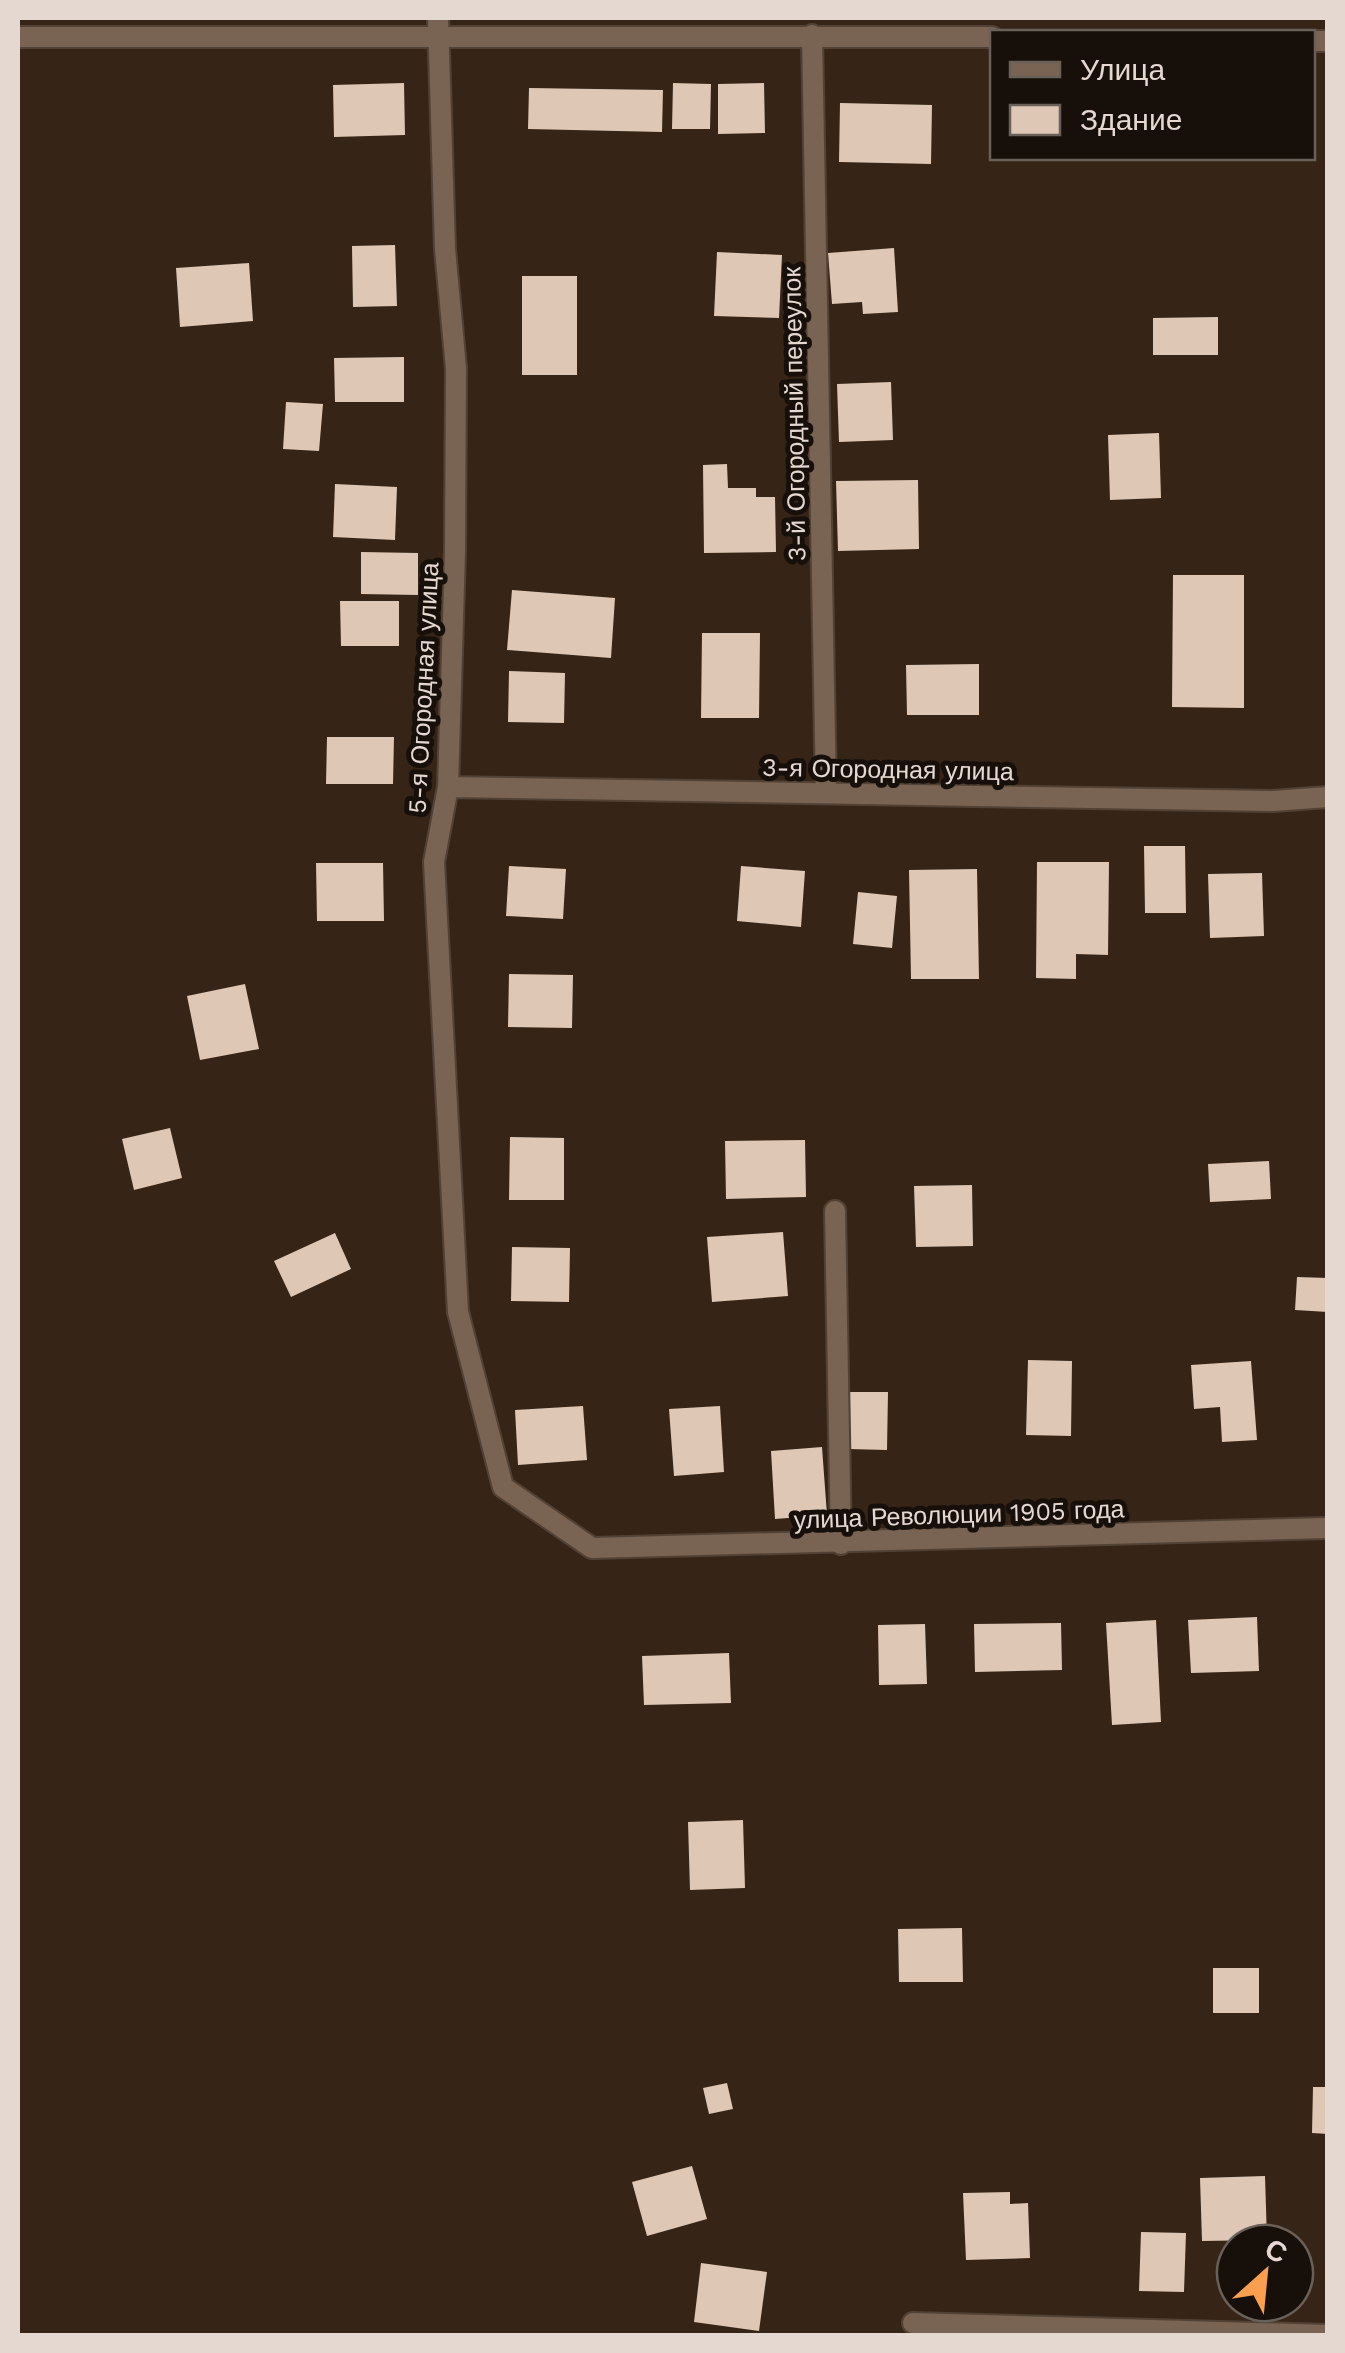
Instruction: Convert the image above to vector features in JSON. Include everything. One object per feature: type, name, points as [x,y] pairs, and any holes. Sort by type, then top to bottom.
[{"type":"street","points":[[18,38],[438,27],[990,37]]},
{"type":"street","name":"5-я Огородная улица","points":[[438,27],[444,249],[456,368],[448,787],[434,862],[458,1312],[503,1487],[592,1548]]},
{"type":"street","name":"3-й Огородный переулок","points":[[812,34],[826,792]]},
{"type":"street","name":"3-я Огородная улица","points":[[448,787],[1273,801],[1328,797]]},
{"type":"street","points":[[836,1211],[842,1544]]},
{"type":"street","name":"улица Революции 1905 года","points":[[592,1548],[1328,1528]]},
{"type":"street","points":[[914,2323],[1119,2332],[1328,2335]]},
{"type":"building","points":[[404,83],[405,135],[334,137],[333,85]]},
{"type":"building","points":[[673,83],[711,84],[710,129],[672,129]]},
{"type":"building","points":[[764,83],[765,133],[718,134],[718,84]]},
{"type":"building","points":[[529,88],[663,90],[662,132],[528,129]]},
{"type":"building","points":[[840,103],[932,105],[931,164],[839,162]]},
{"type":"building","points":[[395,245],[397,306],[353,307],[352,246]]},
{"type":"building","points":[[894,248],[898,312],[863,314],[862,302],[832,304],[828,253]]},
{"type":"building","points":[[717,252],[782,255],[779,318],[714,316]]},
{"type":"building","points":[[249,263],[253,321],[180,327],[176,268]]},
{"type":"building","points":[[522,276],[577,276],[577,375],[522,375]]},
{"type":"building","points":[[1218,317],[1218,355],[1153,355],[1153,318]]},
{"type":"building","points":[[404,357],[404,402],[335,402],[334,358]]},
{"type":"building","points":[[891,382],[893,440],[839,442],[837,384]]},
{"type":"building","points":[[286,402],[323,404],[319,451],[283,449]]},
{"type":"building","points":[[1159,433],[1161,498],[1110,500],[1108,435]]},
{"type":"building","points":[[727,464],[728,488],[756,488],[756,497],[775,497],[776,552],[704,553],[703,465]]},
{"type":"building","points":[[918,480],[919,549],[838,551],[836,481]]},
{"type":"building","points":[[335,484],[397,487],[395,540],[333,537]]},
{"type":"building","points":[[361,552],[418,553],[418,595],[361,594]]},
{"type":"building","points":[[1173,575],[1244,575],[1244,708],[1172,707]]},
{"type":"building","points":[[512,590],[615,598],[611,658],[507,650]]},
{"type":"building","points":[[340,601],[399,601],[399,646],[341,646]]},
{"type":"building","points":[[702,633],[760,633],[759,718],[701,718]]},
{"type":"building","points":[[979,664],[979,715],[907,715],[906,665]]},
{"type":"building","points":[[509,671],[565,673],[564,723],[508,722]]},
{"type":"building","points":[[327,737],[394,737],[393,784],[326,784]]},
{"type":"building","points":[[1144,846],[1185,846],[1186,913],[1145,913]]},
{"type":"building","points":[[1037,862],[1109,862],[1108,955],[1076,954],[1076,979],[1036,978]]},
{"type":"building","points":[[316,863],[383,863],[384,921],[317,921]]},
{"type":"building","points":[[509,866],[566,869],[563,919],[506,916]]},
{"type":"building","points":[[741,866],[805,871],[801,927],[737,921]]},
{"type":"building","points":[[977,869],[979,979],[911,979],[909,870]]},
{"type":"building","points":[[1262,873],[1264,936],[1210,938],[1208,874]]},
{"type":"building","points":[[858,892],[897,896],[892,948],[853,944]]},
{"type":"building","points":[[509,974],[573,975],[572,1028],[508,1027]]},
{"type":"building","points":[[245,984],[259,1049],[200,1060],[187,996]]},
{"type":"building","points":[[170,1128],[182,1178],[134,1190],[122,1139]]},
{"type":"building","points":[[510,1137],[564,1138],[564,1200],[509,1200]]},
{"type":"building","points":[[805,1140],[806,1197],[726,1199],[725,1141]]},
{"type":"building","points":[[1269,1161],[1271,1199],[1210,1202],[1208,1164]]},
{"type":"building","points":[[972,1185],[973,1246],[916,1247],[914,1186]]},
{"type":"building","points":[[783,1232],[788,1296],[712,1302],[707,1237]]},
{"type":"building","points":[[335,1233],[351,1269],[291,1297],[274,1261]]},
{"type":"building","points":[[512,1247],[570,1248],[569,1302],[511,1301]]},
{"type":"building","points":[[1297,1277],[1328,1278],[1328,1312],[1295,1310]]},
{"type":"building","points":[[1028,1360],[1072,1361],[1071,1436],[1026,1435]]},
{"type":"building","points":[[1251,1361],[1257,1440],[1222,1442],[1220,1407],[1194,1409],[1191,1365]]},
{"type":"building","points":[[848,1392],[888,1392],[887,1450],[848,1449]]},
{"type":"building","points":[[583,1406],[587,1460],[518,1465],[515,1410]]},
{"type":"building","points":[[720,1406],[724,1472],[674,1476],[669,1409]]},
{"type":"building","points":[[822,1447],[827,1515],[775,1519],[771,1451]]},
{"type":"building","points":[[1257,1617],[1259,1671],[1191,1673],[1188,1620]]},
{"type":"building","points":[[1156,1620],[1161,1722],[1112,1725],[1106,1623]]},
{"type":"building","points":[[1061,1623],[1062,1670],[975,1672],[974,1624]]},
{"type":"building","points":[[925,1624],[927,1684],[879,1685],[878,1625]]},
{"type":"building","points":[[729,1653],[731,1703],[644,1705],[642,1656]]},
{"type":"building","points":[[743,1820],[745,1888],[690,1890],[688,1822]]},
{"type":"building","points":[[962,1928],[963,1982],[899,1982],[898,1929]]},
{"type":"building","points":[[1213,1968],[1259,1968],[1259,2013],[1213,2013]]},
{"type":"building","points":[[727,2083],[733,2109],[709,2114],[703,2088]]},
{"type":"building","points":[[1313,2087],[1328,2087],[1328,2134],[1312,2133]]},
{"type":"building","points":[[692,2166],[707,2219],[647,2236],[632,2182]]},
{"type":"building","points":[[1265,2176],[1266,2223],[1215,2223],[1215,2241],[1202,2241],[1200,2178]]},
{"type":"building","points":[[1010,2192],[1010,2204],[1028,2203],[1030,2258],[966,2260],[963,2193]]},
{"type":"building","points":[[1141,2232],[1186,2233],[1184,2292],[1139,2291]]},
{"type":"building","points":[[701,2263],[767,2272],[759,2331],[694,2322]]}]
